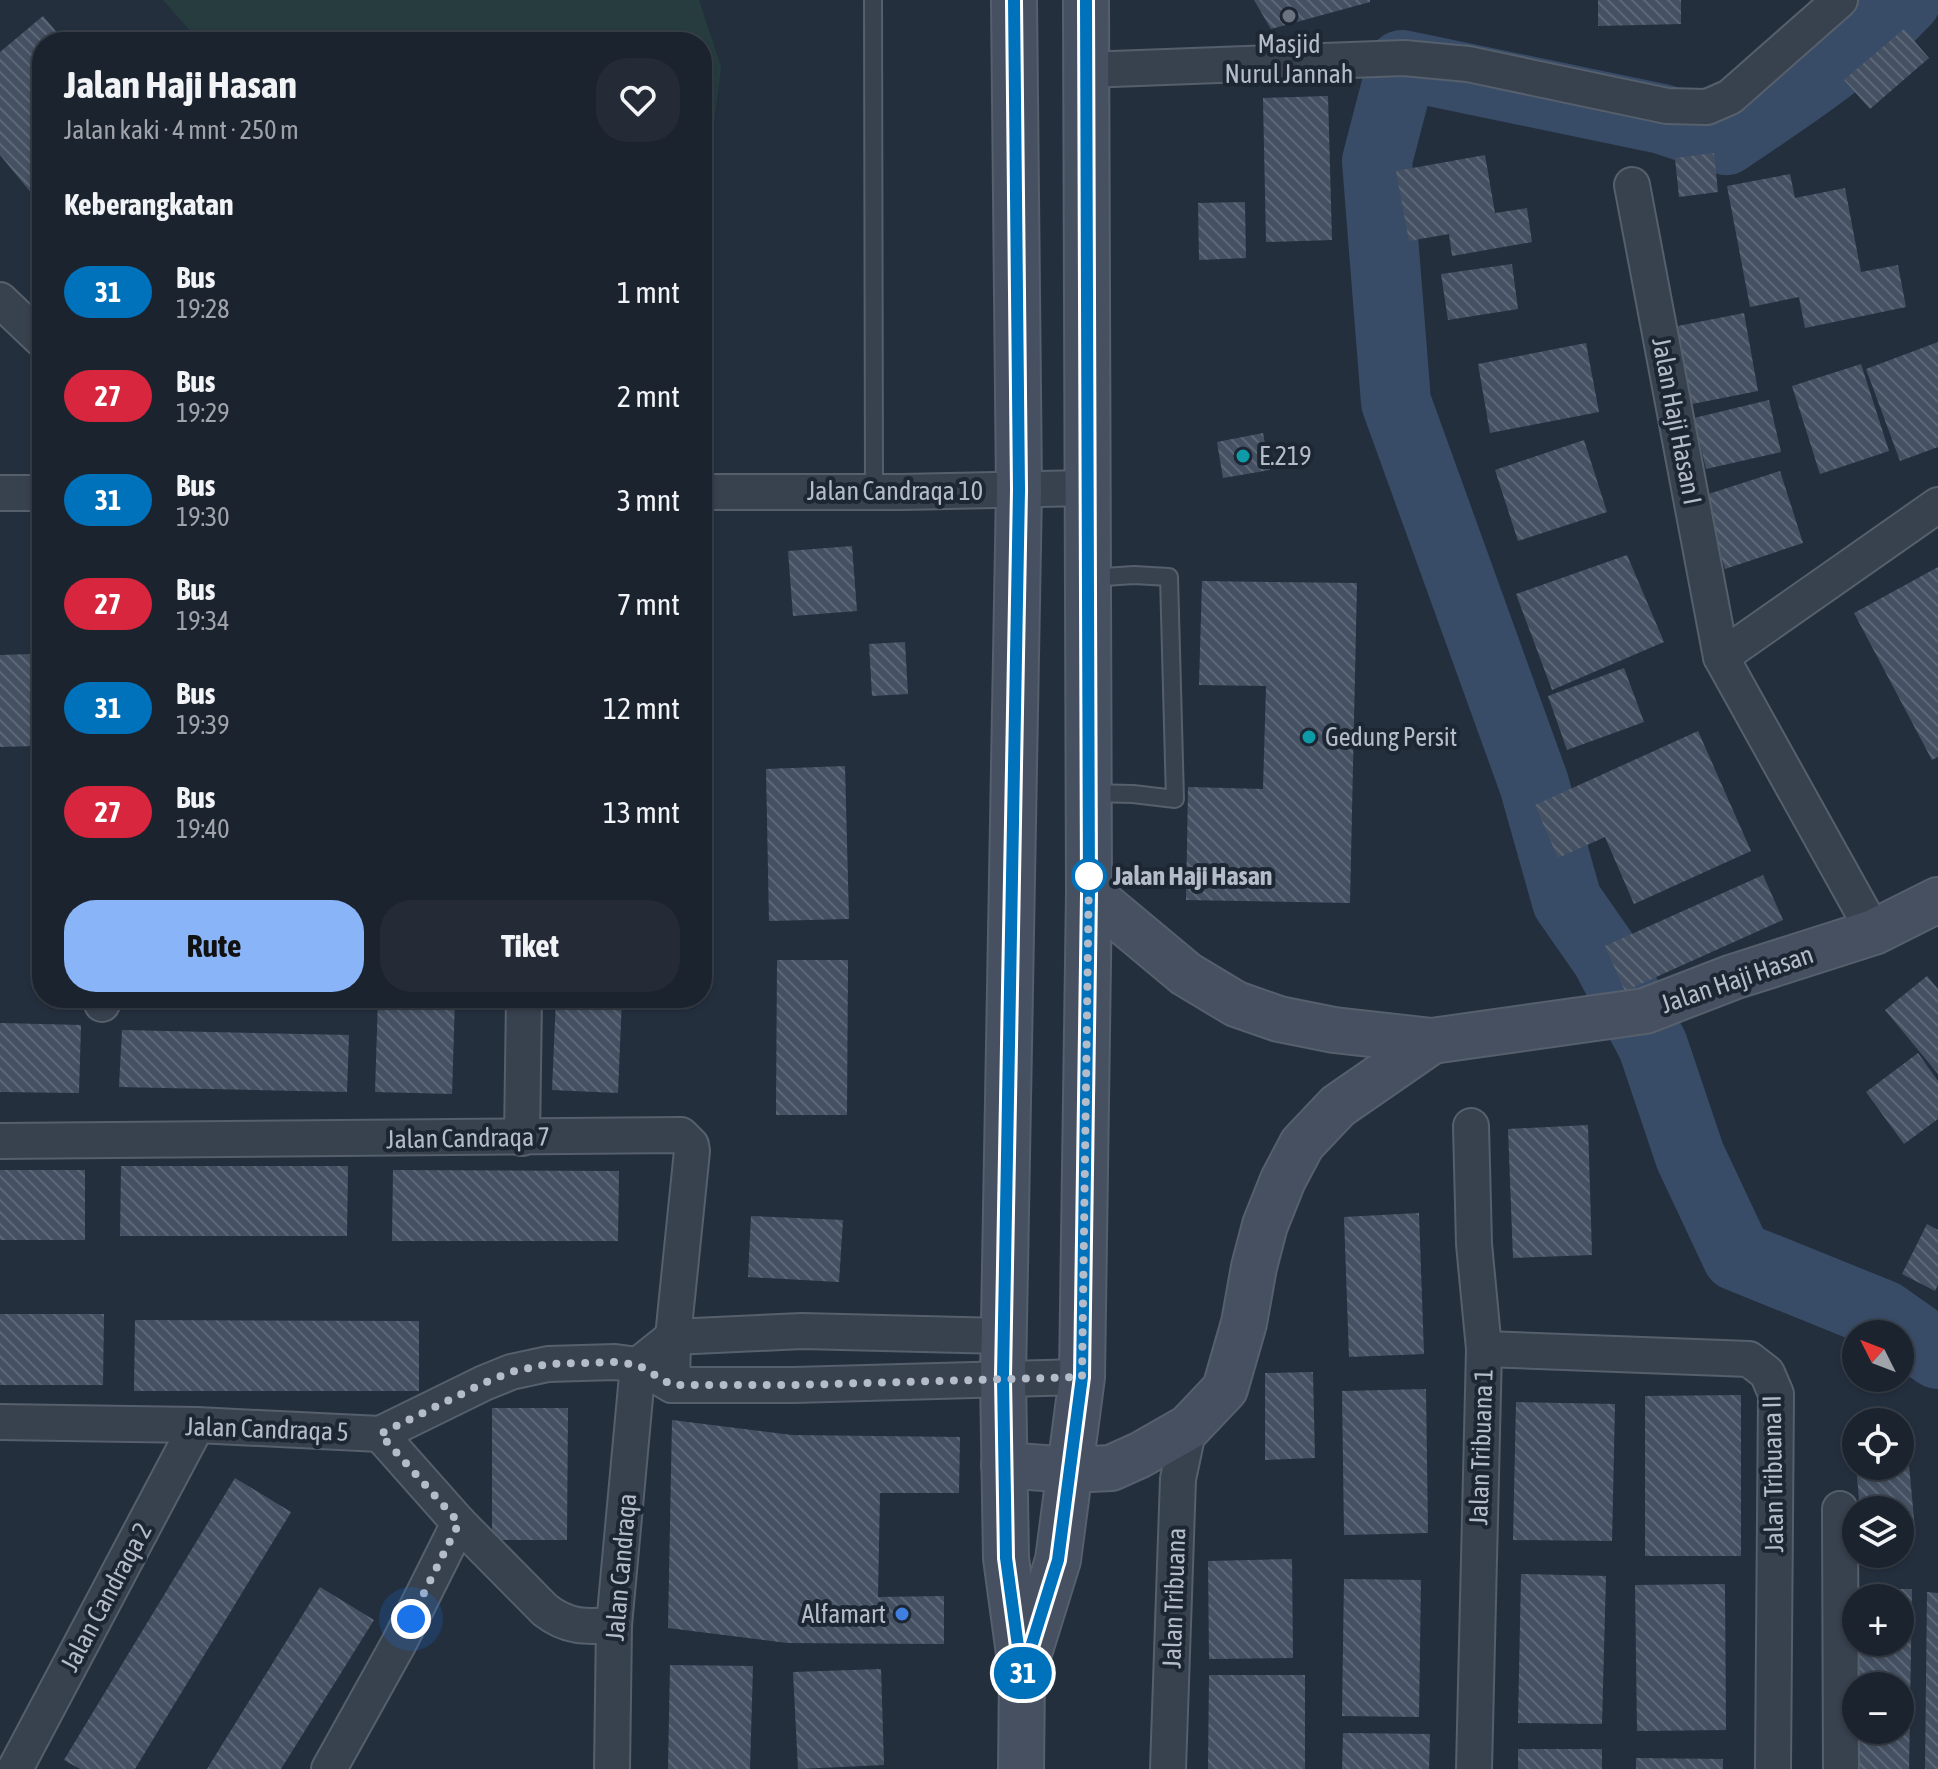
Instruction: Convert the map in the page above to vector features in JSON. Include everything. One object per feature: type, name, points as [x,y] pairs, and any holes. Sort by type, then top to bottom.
[{"type":"main road","points":[[1014,0],[1019,490],[1003,1356],[1006,1558],[1022,1676],[1021,1769]]},
{"type":"main road","points":[[1022,1676],[1058,1560],[1082,1377],[1089,893],[1086,0]]},
{"type":"main road","name":"Jalan Haji Hasan","points":[[1089,893],[1186,974],[1236,1004],[1279,1019],[1334,1030],[1432,1041],[1645,1011],[1733,977],[1874,932],[1938,900]]},
{"type":"main road","name":"Jalan Haji Hasan","points":[[1004,1465],[1070,1470],[1111,1468],[1189,1427],[1225,1389],[1244,1323],[1265,1225],[1302,1144],[1338,1106],[1432,1041]]},
{"type":"street","points":[[1086,70],[1415,58],[1468,64],[1667,106],[1707,107],[1730,97],[1840,0]]},
{"type":"street","name":"Jalan Haji Hasan I","points":[[1632,185],[1721,657],[1874,932]]},
{"type":"street","points":[[0,300],[32,330]]},
{"type":"street","name":"Jalan Candraqa 10","points":[[712,492],[1087,488]]},
{"type":"street","points":[[0,493],[32,493]]},
{"type":"street","points":[[1721,657],[1938,505]]},
{"type":"street","points":[[522,1138],[524,1008]]},
{"type":"street","name":"Jalan Tribuana 1","points":[[1471,1126],[1474,1244],[1484,1349],[1474,1769]]},
{"type":"street","name":"Jalan Candraqa 7","points":[[0,1141],[681,1135],[689,1142],[692,1151],[673,1337],[672,1385]]},
{"type":"street","points":[[626,1364],[673,1337],[802,1331],[1003,1356],[1082,1377]]},
{"type":"street","name":"Jalan Tribuana II","points":[[1484,1349],[1749,1359],[1767,1373],[1776,1394],[1773,1769]]},
{"type":"street","points":[[626,1364],[672,1385],[794,1385],[1003,1356]]},
{"type":"street","name":"Jalan Candraqa 5","points":[[0,1422],[197,1425],[380,1434],[511,1372],[548,1364],[626,1364]]},
{"type":"street","name":"Jalan Candraqa","points":[[612,1769],[614,1625],[626,1364]]},
{"type":"street","name":"Jalan Candraqa 2","points":[[12,1769],[197,1425]]},
{"type":"street","name":"Jalan Tribuana","points":[[1168,1769],[1178,1479],[1189,1427]]},
{"type":"street","points":[[380,1434],[459,1523],[555,1618],[582,1628],[614,1625]]},
{"type":"street","points":[[1840,1509],[1841,1769]]},
{"type":"street","points":[[329,1769],[399,1643],[459,1523]]},
{"type":"street","name":"Jalan Candraqa 2","points":[[0,1749],[12,1769]]},
{"type":"lane","points":[[873,0],[874,492]]},
{"type":"lane","points":[[1088,578],[1134,575],[1169,577],[1175,799],[1089,793]]},
{"type":"green space","points":[[163,0],[699,0],[710,32],[191,32]]},
{"type":"green space","points":[[712,40],[721,67],[712,128]]},
{"type":"building","name":"Masjid Nurul Jannah","points":[[1254,0],[1370,0],[1370,2],[1271,29]]},
{"type":"building","points":[[1598,0],[1681,0],[1681,24],[1598,26]]},
{"type":"building","points":[[43,16],[57,32],[32,32],[32,194],[0,155],[0,52]]},
{"type":"building","points":[[1904,29],[1929,58],[1870,109],[1844,80]]},
{"type":"building","points":[[1328,96],[1332,240],[1266,242],[1263,98]]},
{"type":"building","points":[[1714,153],[1718,192],[1679,197],[1675,158]]},
{"type":"building","points":[[1485,155],[1495,213],[1527,208],[1532,242],[1452,256],[1449,234],[1409,241],[1396,171]]},
{"type":"building","points":[[1790,174],[1795,198],[1845,188],[1861,272],[1898,265],[1906,307],[1805,328],[1799,297],[1750,307],[1727,186]]},
{"type":"building","points":[[1245,202],[1246,258],[1199,260],[1198,203]]},
{"type":"building","points":[[1512,264],[1518,309],[1448,320],[1441,274]]},
{"type":"building","points":[[1744,313],[1758,391],[1677,407],[1663,329]]},
{"type":"building","points":[[1938,342],[1938,447],[1900,461],[1866,369]]},
{"type":"building","points":[[1586,343],[1599,412],[1490,433],[1478,364]]},
{"type":"building","points":[[1861,364],[1889,451],[1820,474],[1792,386]]},
{"type":"building","points":[[1769,400],[1781,452],[1706,469],[1694,418]]},
{"type":"building","name":"E.219","points":[[1263,433],[1270,470],[1223,478],[1217,442]]},
{"type":"building","points":[[1584,440],[1607,512],[1518,541],[1495,470]]},
{"type":"building","points":[[1780,471],[1803,543],[1725,569],[1702,496]]},
{"type":"building","points":[[852,546],[857,611],[793,616],[788,551]]},
{"type":"building","points":[[1627,555],[1664,642],[1552,690],[1516,594]]},
{"type":"building","points":[[1938,567],[1938,757],[1932,760],[1854,613]]},
{"type":"building","name":"Gedung Persit","points":[[1202,581],[1357,583],[1350,903],[1186,900],[1188,787],[1263,789],[1266,686],[1199,685]]},
{"type":"building","points":[[905,642],[908,694],[872,696],[869,644]]},
{"type":"building","points":[[32,654],[32,746],[0,747],[0,655]]},
{"type":"building","points":[[1624,668],[1644,722],[1567,750],[1548,696]]},
{"type":"building","points":[[1698,731],[1751,851],[1634,904],[1605,837],[1558,858],[1535,805]]},
{"type":"building","points":[[845,766],[849,919],[769,921],[766,769]]},
{"type":"building","points":[[1763,875],[1783,920],[1625,991],[1605,946]]},
{"type":"building","points":[[777,960],[848,960],[847,1115],[776,1115]]},
{"type":"building","points":[[1927,976],[1938,989],[1938,1074],[1885,1010]]},
{"type":"building","points":[[378,1008],[455,1008],[452,1094],[375,1092]]},
{"type":"building","points":[[556,1008],[622,1008],[618,1093],[552,1090]]},
{"type":"building","points":[[0,1023],[81,1025],[79,1093],[0,1092]]},
{"type":"building","points":[[122,1030],[349,1035],[347,1092],[119,1087]]},
{"type":"building","points":[[1918,1053],[1938,1081],[1938,1119],[1904,1144],[1866,1092]]},
{"type":"building","points":[[1588,1125],[1592,1255],[1513,1258],[1508,1129]]},
{"type":"building","points":[[121,1166],[348,1166],[347,1236],[120,1236]]},
{"type":"building","points":[[0,1170],[85,1170],[85,1240],[0,1240]]},
{"type":"building","points":[[393,1170],[619,1171],[618,1241],[392,1241]]},
{"type":"building","points":[[1419,1213],[1424,1354],[1349,1357],[1344,1217]]},
{"type":"building","points":[[751,1216],[843,1220],[839,1282],[748,1277]]},
{"type":"building","points":[[1927,1224],[1938,1230],[1938,1285],[1935,1291],[1902,1274]]},
{"type":"building","points":[[0,1314],[104,1314],[103,1385],[0,1385]]},
{"type":"building","points":[[135,1320],[419,1321],[419,1391],[134,1391]]},
{"type":"building","points":[[1313,1372],[1315,1458],[1265,1460],[1265,1373]]},
{"type":"building","points":[[1426,1389],[1428,1533],[1344,1535],[1342,1391]]},
{"type":"building","points":[[1741,1395],[1741,1556],[1645,1556],[1645,1396]]},
{"type":"building","points":[[1516,1402],[1615,1404],[1612,1541],[1513,1540]]},
{"type":"building","points":[[492,1408],[568,1408],[567,1540],[492,1540]]},
{"type":"building","points":[[672,1420],[792,1435],[960,1437],[959,1493],[880,1493],[878,1597],[944,1596],[944,1644],[787,1643],[668,1628]]},
{"type":"building","points":[[235,1478],[291,1512],[135,1769],[80,1769],[64,1760]]},
{"type":"building","points":[[1857,1480],[1910,1480],[1912,1496],[1859,1496]]},
{"type":"building","points":[[1292,1559],[1293,1658],[1209,1659],[1208,1561]]},
{"type":"building","points":[[1521,1574],[1606,1576],[1602,1724],[1518,1723]]},
{"type":"building","points":[[1344,1579],[1421,1580],[1419,1717],[1342,1716]]},
{"type":"building","points":[[1725,1584],[1726,1730],[1637,1731],[1635,1585]]},
{"type":"building","points":[[320,1587],[374,1620],[281,1769],[207,1769]]},
{"type":"building","points":[[1927,1592],[1938,1593],[1938,1769],[1925,1769]]},
{"type":"building","points":[[1850,1656],[1911,1656],[1911,1672],[1850,1672]]},
{"type":"building","points":[[670,1665],[753,1666],[750,1769],[668,1769]]},
{"type":"building","points":[[881,1669],[884,1765],[798,1769],[793,1672]]},
{"type":"building","points":[[1209,1675],[1305,1675],[1305,1769],[1208,1769]]},
{"type":"building","points":[[1343,1733],[1430,1734],[1429,1769],[1342,1769]]},
{"type":"building","points":[[1848,1744],[1909,1744],[1909,1769],[1848,1769]]},
{"type":"building","points":[[1518,1749],[1602,1749],[1602,1769],[1518,1769]]},
{"type":"building","points":[[1636,1758],[1723,1759],[1723,1769],[1636,1769]]},
{"type":"waterway","points":[[1906,0],[1843,58],[1726,140],[1662,119],[1402,65],[1377,161],[1396,402],[1534,784],[1567,901],[1606,957],[1653,1046],[1690,1156],[1737,1256],[1883,1315],[1938,1354]]},
{"type":"bus line","name":"31","points":[[1014,0],[1019,490],[1003,1377],[1006,1558],[1022,1676],[1058,1560],[1082,1377],[1089,893],[1086,0]]},
{"type":"place","name":"Masjid Nurul Jannah","points":[[1289,16]]},
{"type":"place","name":"E.219","points":[[1243,456]]},
{"type":"place","name":"Gedung Persit","points":[[1309,737]]},
{"type":"place","name":"Jalan Haji Hasan","points":[[1089,876]]},
{"type":"place","name":"Alfamart","points":[[902,1614]]},
{"type":"route","points":[[411,1619],[459,1523],[380,1434],[511,1372],[548,1364],[615,1362],[638,1365],[672,1385],[1082,1377],[1089,870],[1089,876]]}]
